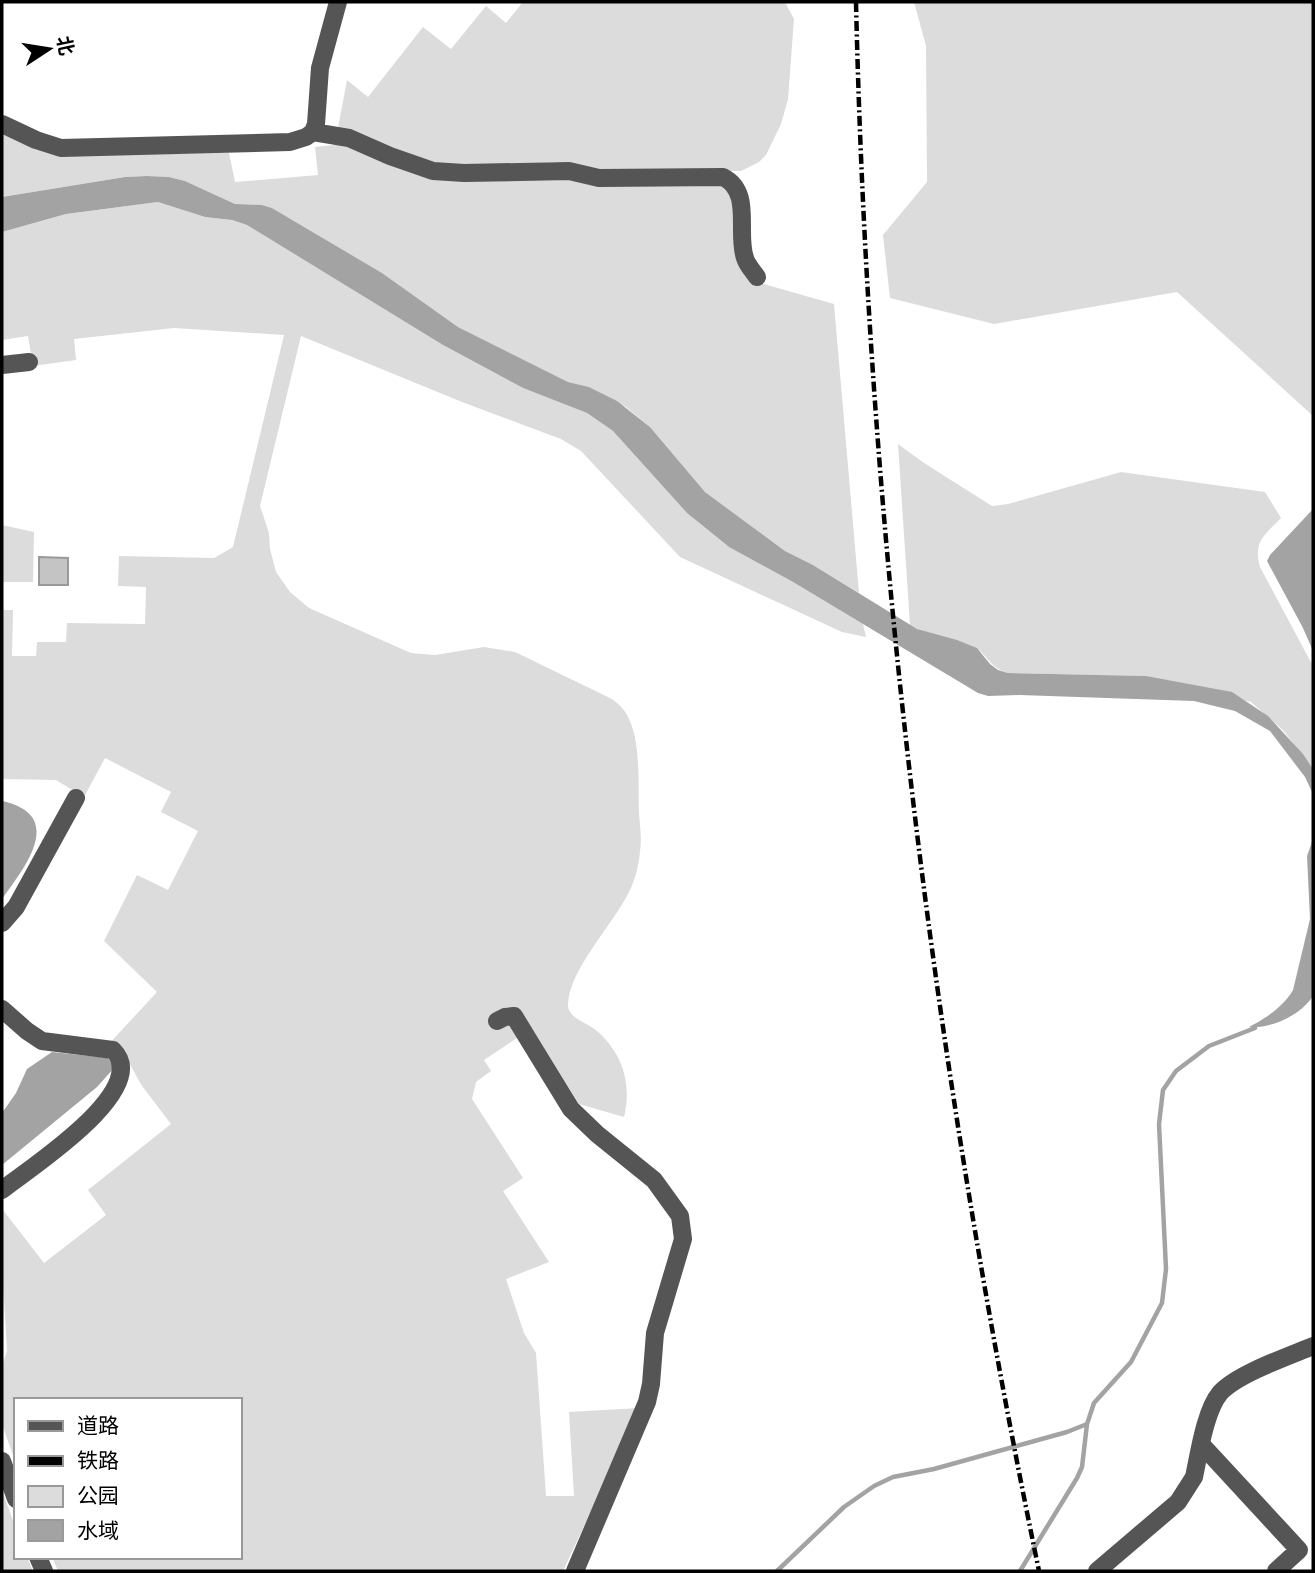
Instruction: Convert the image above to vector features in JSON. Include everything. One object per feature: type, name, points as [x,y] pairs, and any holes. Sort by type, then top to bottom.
[{"type":"street","points":[[313,132],[316,124],[320,68],[338,2]]},
{"type":"street","points":[[2,124],[61,148],[256,144],[298,140],[313,132],[349,138],[433,171],[569,171],[599,178],[723,177],[731,181],[737,189],[742,215],[744,254],[757,276]]},
{"type":"street","points":[[2,365],[29,362]]},
{"type":"street","points":[[2,923],[16,907],[76,798]]},
{"type":"street","points":[[2,1009],[42,1041],[113,1050],[121,1069],[114,1090],[89,1122],[2,1190]]},
{"type":"street","points":[[497,1021],[514,1016],[571,1109],[597,1135],[654,1180],[680,1216],[684,1235],[655,1333],[647,1402],[575,1571]]},
{"type":"street","points":[[1097,1571],[1178,1502],[1194,1477],[1212,1407],[1219,1395],[1230,1384],[1313,1346]]},
{"type":"street","points":[[1201,1444],[1299,1550],[1276,1571]]},
{"type":"street","points":[[2,1461],[14,1494]]},
{"type":"green space","points":[[523,2],[783,2],[794,19],[788,99],[781,124],[766,155],[759,162],[741,171],[599,170],[555,162],[438,168],[338,128],[347,80],[368,97],[423,27],[451,49],[486,6],[506,23]]},
{"type":"green space","points":[[914,2],[1313,2],[1313,416],[1177,292],[994,324],[890,298],[883,235],[927,182],[926,46]]},
{"type":"green space","points":[[2,128],[83,154],[229,153],[235,182],[318,175],[315,147],[342,144],[412,171],[543,173],[728,186],[753,281],[834,304],[859,593],[785,551],[705,492],[650,427],[626,407],[589,387],[568,382],[458,327],[382,273],[272,208],[235,204],[185,181],[147,176],[125,177],[2,197]]},
{"type":"green space","points":[[158,202],[205,217],[232,220],[247,225],[443,345],[523,388],[587,413],[613,431],[687,513],[729,547],[863,624],[866,637],[842,632],[680,557],[581,451],[561,439],[301,336],[260,506],[269,533],[276,572],[290,592],[309,608],[411,653],[435,655],[484,647],[515,652],[612,699],[628,716],[633,729],[638,765],[641,837],[636,872],[622,905],[576,976],[568,1004],[571,1013],[606,1040],[619,1060],[626,1081],[624,1117],[579,1104],[532,1028],[484,1060],[491,1071],[476,1082],[472,1099],[523,1178],[503,1191],[549,1262],[506,1279],[524,1333],[536,1353],[546,1496],[574,1496],[569,1412],[639,1408],[563,1571],[58,1571],[53,1559],[242,1559],[242,1398],[14,1398],[14,1458],[2,1424],[2,1366],[7,1351],[2,1264],[3,1210],[44,1263],[106,1215],[88,1190],[171,1124],[142,1086],[123,1052],[107,1046],[157,992],[104,941],[137,875],[168,890],[198,831],[161,812],[171,792],[105,758],[84,797],[56,780],[2,779],[2,610],[13,610],[12,656],[36,656],[37,642],[66,642],[67,623],[145,624],[146,587],[118,586],[119,556],[214,558],[233,547],[284,335],[174,328],[74,339],[76,360],[33,366],[28,336],[2,340],[2,232],[66,214]]},
{"type":"green space","points":[[898,444],[992,506],[1008,504],[1121,472],[1265,492],[1281,518],[1259,545],[1258,558],[1260,567],[1313,666],[1313,769],[1283,730],[1251,702],[1146,676],[1008,673],[992,664],[974,647],[910,625]]},
{"type":"green space","points":[[2,525],[34,532],[33,582],[2,582]]},
{"type":"green space","points":[[2,1490],[14,1523],[14,1559],[28,1559],[33,1571],[2,1571]]},
{"type":"water","points":[[147,176],[185,181],[235,204],[272,208],[382,273],[458,327],[568,382],[589,387],[617,401],[650,427],[705,492],[785,551],[813,565],[917,629],[977,648],[998,670],[1008,673],[1146,676],[1232,692],[1268,716],[1303,754],[1313,769],[1313,794],[1305,777],[1270,731],[1235,711],[1194,701],[988,696],[978,693],[793,582],[729,547],[687,513],[613,431],[587,413],[523,388],[443,345],[247,225],[232,220],[205,217],[158,202],[66,214],[2,232],[2,197],[125,177]]},
{"type":"water","points":[[1313,509],[1313,651],[1267,561]]},
{"type":"water","points":[[2,801],[21,808],[32,818],[36,829],[35,843],[29,857],[2,899]]},
{"type":"water","points":[[1313,839],[1313,996],[1301,1009],[1285,1019],[1267,1026],[1249,1027],[1274,1012],[1293,990],[1310,919],[1307,856]]},
{"type":"water","points":[[52,1052],[108,1058],[114,1068],[97,1087],[2,1165],[2,1113],[16,1093],[27,1069]]},
{"type":"building","points":[[39,557],[68,558],[68,585],[39,585]]},
{"type":"waterway","points":[[1020,1571],[1082,1467],[1087,1424],[1094,1403],[1131,1362],[1162,1303],[1166,1269],[1159,1124],[1163,1090],[1176,1071],[1209,1046],[1255,1028]]},
{"type":"waterway","points":[[777,1571],[844,1507],[874,1486],[893,1477],[934,1469],[1087,1424]]},
{"type":"railway","points":[[856,2],[863,200],[875,397],[891,594],[912,791],[937,987],[967,1182],[1039,1571]]}]
